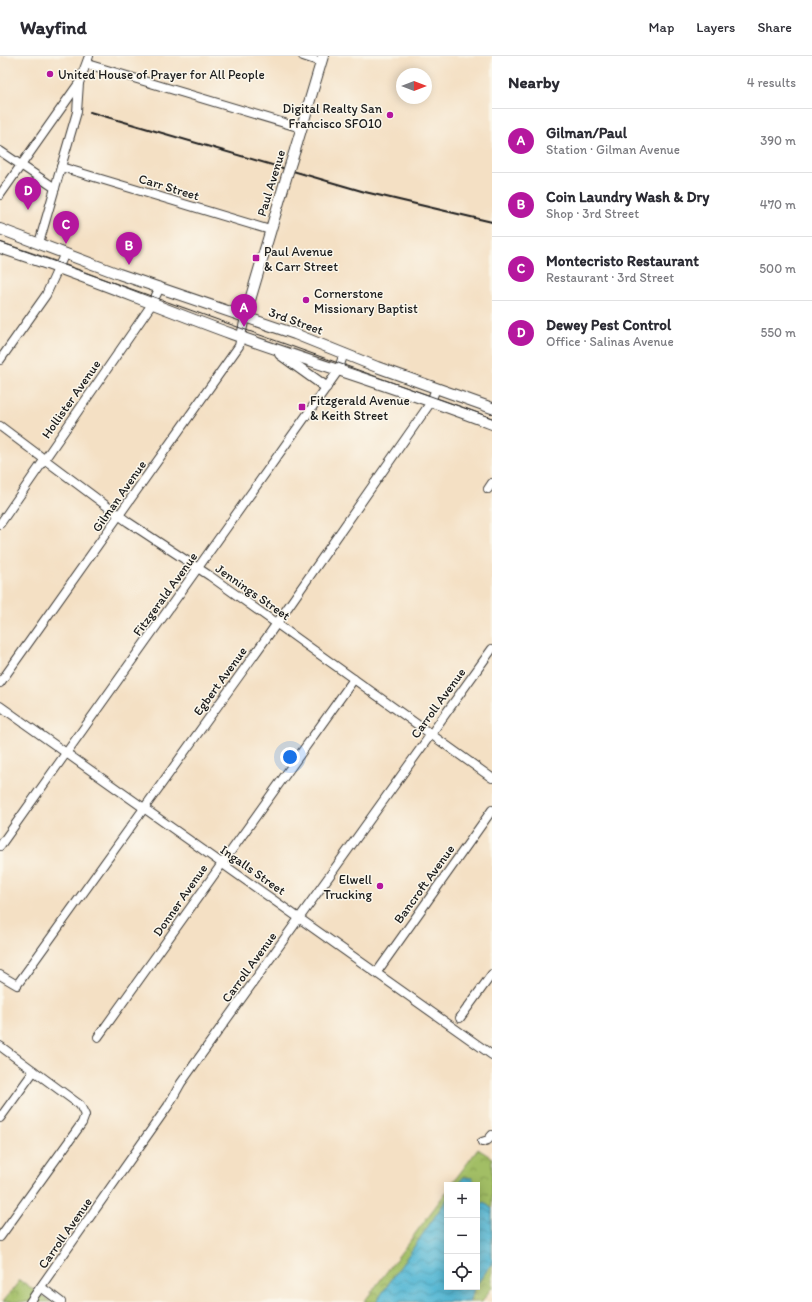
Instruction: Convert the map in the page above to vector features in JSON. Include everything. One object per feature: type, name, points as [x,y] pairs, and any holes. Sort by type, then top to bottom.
[{"type":"main road","name":"Paul Avenue","points":[[245,317],[322,59]]},
{"type":"main road","name":"3rd Street","points":[[0,229],[119,274],[245,317],[492,408]]},
{"type":"main road","points":[[0,248],[109,286],[152,304],[241,337],[492,424]]},
{"type":"main road","points":[[271,347],[326,387]]},
{"type":"street","points":[[303,56],[322,59]]},
{"type":"street","points":[[0,195],[79,83],[88,60],[301,128]]},
{"type":"street","points":[[39,243],[77,112],[79,83]]},
{"type":"street","points":[[0,151],[55,188]]},
{"type":"street","name":"Carr Street","points":[[61,168],[270,230]]},
{"type":"street","points":[[0,360],[46,295],[65,253]]},
{"type":"street","name":"Hollister Avenue","points":[[0,524],[152,304],[160,287]]},
{"type":"street","name":"Gilman Avenue","points":[[0,683],[239,346],[245,317]]},
{"type":"street","name":"Fitzgerald Avenue","points":[[0,846],[338,371],[344,353]]},
{"type":"street","name":"Egbert Avenue","points":[[0,975],[17,985],[275,624],[431,402],[436,388]]},
{"type":"street","name":"Jennings Street","points":[[0,426],[120,515],[492,778]]},
{"type":"street","name":"Carroll Avenue","points":[[30,1302],[168,1106],[181,1083],[492,649]]},
{"type":"street","name":"Donner Avenue","points":[[98,1037],[221,862],[354,680]]},
{"type":"street","name":"Ingalls Street","points":[[0,706],[67,752],[492,1055]]},
{"type":"street","name":"Bancroft Avenue","points":[[376,972],[492,810]]},
{"type":"street","points":[[460,1018],[492,974]]},
{"type":"street","points":[[0,1046],[80,1105],[83,1110],[84,1118],[0,1237]]},
{"type":"street","points":[[0,1118],[34,1071]]},
{"type":"street","points":[[41,1287],[61,1302]]},
{"type":"green space","points":[[478,1149],[492,1158],[492,1287],[482,1302],[461,1302],[467,1290],[480,1290],[480,1182],[453,1182]]},
{"type":"green space","points":[[444,1195],[444,1211],[378,1302],[364,1302]]},
{"type":"green space","points":[[20,1280],[51,1302],[3,1302]]},
{"type":"water","points":[[464,1177],[472,1178],[474,1182],[460,1182]]},
{"type":"water","points":[[484,1202],[492,1209],[492,1263],[480,1280],[480,1218],[480,1204]]},
{"type":"water","points":[[444,1203],[444,1290],[474,1290],[469,1302],[376,1302]]},
{"type":"tram line","points":[[0,242],[492,418]]},
{"type":"railway","points":[[90,112],[365,192],[492,222]]},
{"type":"place","name":"United House of Prayer for All People","points":[[50,74]]},
{"type":"place","name":"Digital Realty San Francisco SFO10","points":[[390,115]]},
{"type":"place","name":"Dewey Pest Control","points":[[28,210]]},
{"type":"place","name":"Montecristo Restaurant","points":[[66,244]]},
{"type":"place","name":"Paul Avenue & Carr Street","points":[[256,258]]},
{"type":"place","name":"Coin Laundry Wash & Dry","points":[[129,265]]},
{"type":"place","name":"Cornerstone Missionary Baptist","points":[[306,300]]},
{"type":"place","name":"Gilman/Paul","points":[[244,327]]},
{"type":"place","name":"Fitzgerald Avenue & Keith Street","points":[[302,407]]},
{"type":"place","name":"Elwell Trucking","points":[[380,886]]}]
